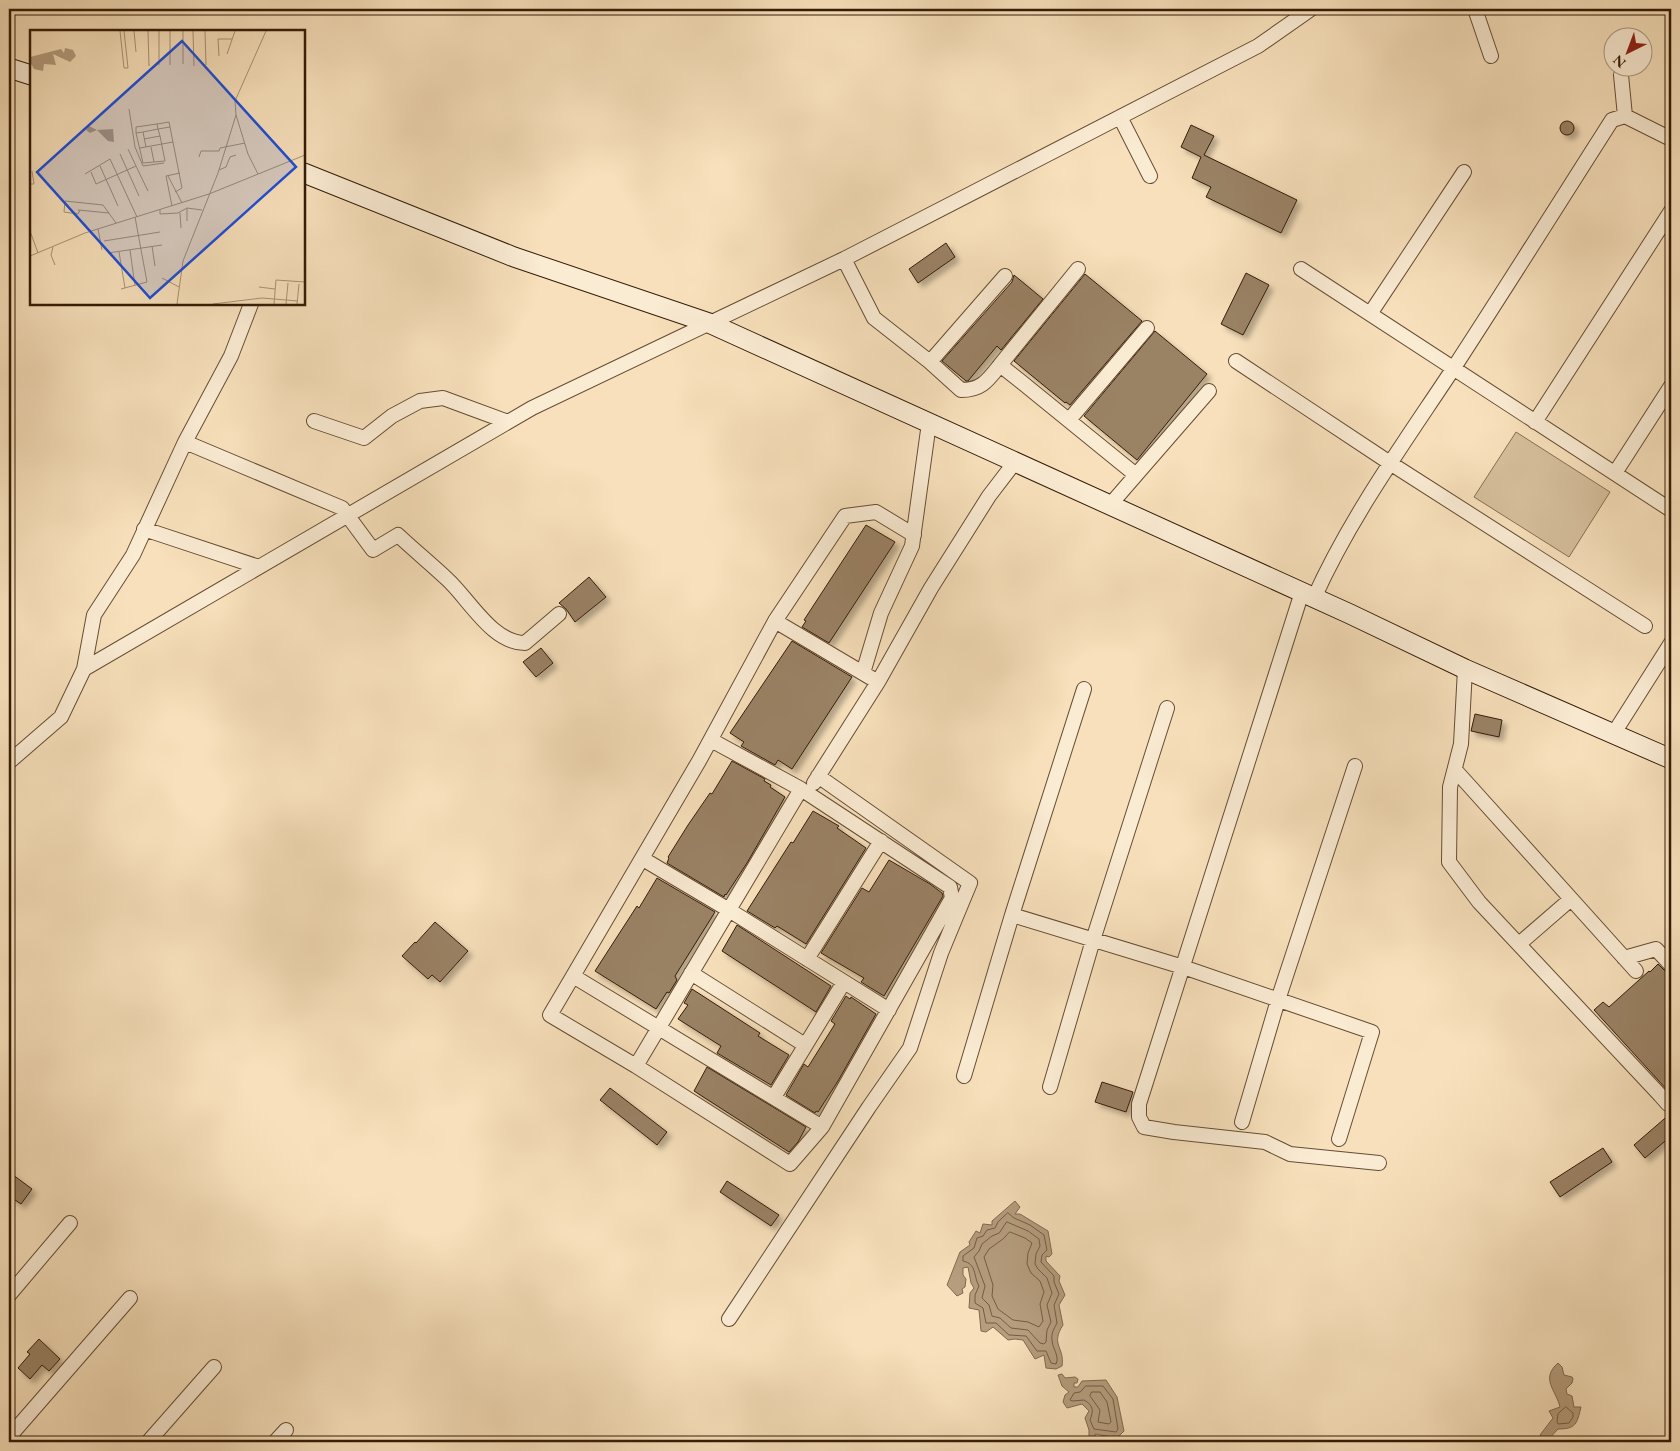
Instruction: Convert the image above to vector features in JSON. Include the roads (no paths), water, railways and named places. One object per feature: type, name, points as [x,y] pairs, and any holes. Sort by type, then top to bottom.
[{"type":"main road","points":[[9,68],[30,75]]},
{"type":"main road","points":[[305,173],[514,257],[708,323],[1308,595],[1465,669],[1671,759]]},
{"type":"street","points":[[84,669],[532,408],[844,259],[1258,46],[1311,9]]},
{"type":"street","points":[[1475,9],[1491,56]]},
{"type":"street","points":[[1621,78],[1625,116]]},
{"type":"street","points":[[1379,1163],[1290,1154],[1265,1142],[1144,1127],[1139,1117],[1139,1104],[1308,595],[1328,566],[1390,463],[1612,120],[1625,116],[1671,138]]},
{"type":"street","points":[[1120,117],[1150,176]]},
{"type":"street","points":[[1370,314],[1464,172]]},
{"type":"street","points":[[1535,422],[1671,211]]},
{"type":"street","points":[[844,259],[874,318],[930,362],[961,390],[983,386],[1078,268]]},
{"type":"street","points":[[1301,268],[1671,510]]},
{"type":"street","points":[[930,362],[1005,276]]},
{"type":"street","points":[[9,762],[61,717],[84,669],[94,615],[133,554],[185,442],[231,356],[251,305]]},
{"type":"street","points":[[1069,420],[1147,328]]},
{"type":"street","points":[[1236,360],[1390,463],[1645,626]]},
{"type":"street","points":[[1000,366],[1136,475]]},
{"type":"street","points":[[1615,473],[1671,386]]},
{"type":"street","points":[[1110,505],[1209,392]]},
{"type":"street","points":[[314,421],[364,438],[392,416],[420,401],[442,398],[508,422]]},
{"type":"street","points":[[863,673],[881,613],[912,546],[929,423]]},
{"type":"street","points":[[185,442],[342,508],[373,550],[398,536],[448,580],[498,634],[516,643],[525,643],[559,614]]},
{"type":"street","points":[[636,1066],[729,910],[804,791],[818,776],[878,682],[931,588],[989,496],[1014,462]]},
{"type":"street","points":[[710,740],[804,791],[950,887],[952,898],[822,1127],[790,1164],[636,1066],[550,1015],[643,859],[775,621],[845,516],[876,512],[914,535]]},
{"type":"street","points":[[144,529],[259,567]]},
{"type":"street","points":[[775,621],[878,682]]},
{"type":"street","points":[[1614,733],[1671,643]]},
{"type":"street","points":[[1465,669],[1461,744],[1456,771],[1450,787],[1449,862],[1480,902],[1668,1104],[1671,1100]]},
{"type":"street","points":[[964,1076],[1012,916],[1084,689]]},
{"type":"street","points":[[1050,1087],[1093,940],[1167,708]]},
{"type":"street","points":[[1242,1122],[1278,1000],[1354,766]]},
{"type":"street","points":[[1456,771],[1636,970]]},
{"type":"street","points":[[730,1319],[858,1123],[910,1048],[941,953],[970,883],[818,776]]},
{"type":"street","points":[[808,959],[881,841]]},
{"type":"street","points":[[643,859],[729,910],[889,1010]]},
{"type":"street","points":[[1519,944],[1572,899]]},
{"type":"street","points":[[1012,916],[1183,967],[1372,1032],[1339,1139]]},
{"type":"street","points":[[1624,958],[1656,949],[1671,965]]},
{"type":"street","points":[[691,973],[805,1045]]},
{"type":"street","points":[[573,976],[822,1127]]},
{"type":"street","points":[[774,1097],[844,982]]},
{"type":"street","points":[[9,1294],[70,1223]]},
{"type":"street","points":[[9,1437],[130,1298]]},
{"type":"street","points":[[148,1442],[214,1367]]},
{"type":"street","points":[[275,1442],[286,1430]]},
{"type":"water","points":[[1015,1201],[1020,1207],[1015,1214],[1020,1214],[1048,1231],[1052,1254],[1049,1257],[1046,1256],[1046,1261],[1060,1276],[1059,1281],[1065,1295],[1059,1305],[1063,1325],[1058,1337],[1062,1354],[1062,1366],[1056,1369],[1046,1368],[1044,1355],[1035,1359],[1023,1340],[1008,1340],[993,1327],[986,1332],[981,1331],[979,1310],[969,1308],[970,1293],[974,1288],[971,1283],[968,1267],[963,1268],[963,1275],[966,1279],[965,1287],[962,1289],[963,1293],[957,1296],[947,1285],[960,1252],[970,1245],[969,1242],[976,1231],[980,1233],[983,1224],[992,1225],[992,1221]]},
{"type":"water","points":[[1558,1363],[1562,1367],[1564,1375],[1573,1379],[1566,1389],[1567,1394],[1572,1396],[1574,1407],[1581,1407],[1577,1421],[1572,1427],[1558,1429],[1547,1441],[1540,1435],[1553,1418],[1549,1411],[1560,1407],[1550,1379],[1550,1374]]},
{"type":"water","points":[[1062,1374],[1065,1378],[1075,1377],[1078,1379],[1077,1383],[1074,1383],[1074,1387],[1078,1387],[1082,1381],[1106,1380],[1117,1397],[1124,1431],[1117,1438],[1095,1434],[1096,1442],[1085,1442],[1085,1439],[1089,1436],[1085,1418],[1089,1411],[1082,1404],[1067,1408],[1063,1402],[1065,1395],[1069,1392],[1062,1386],[1058,1375]]}]
